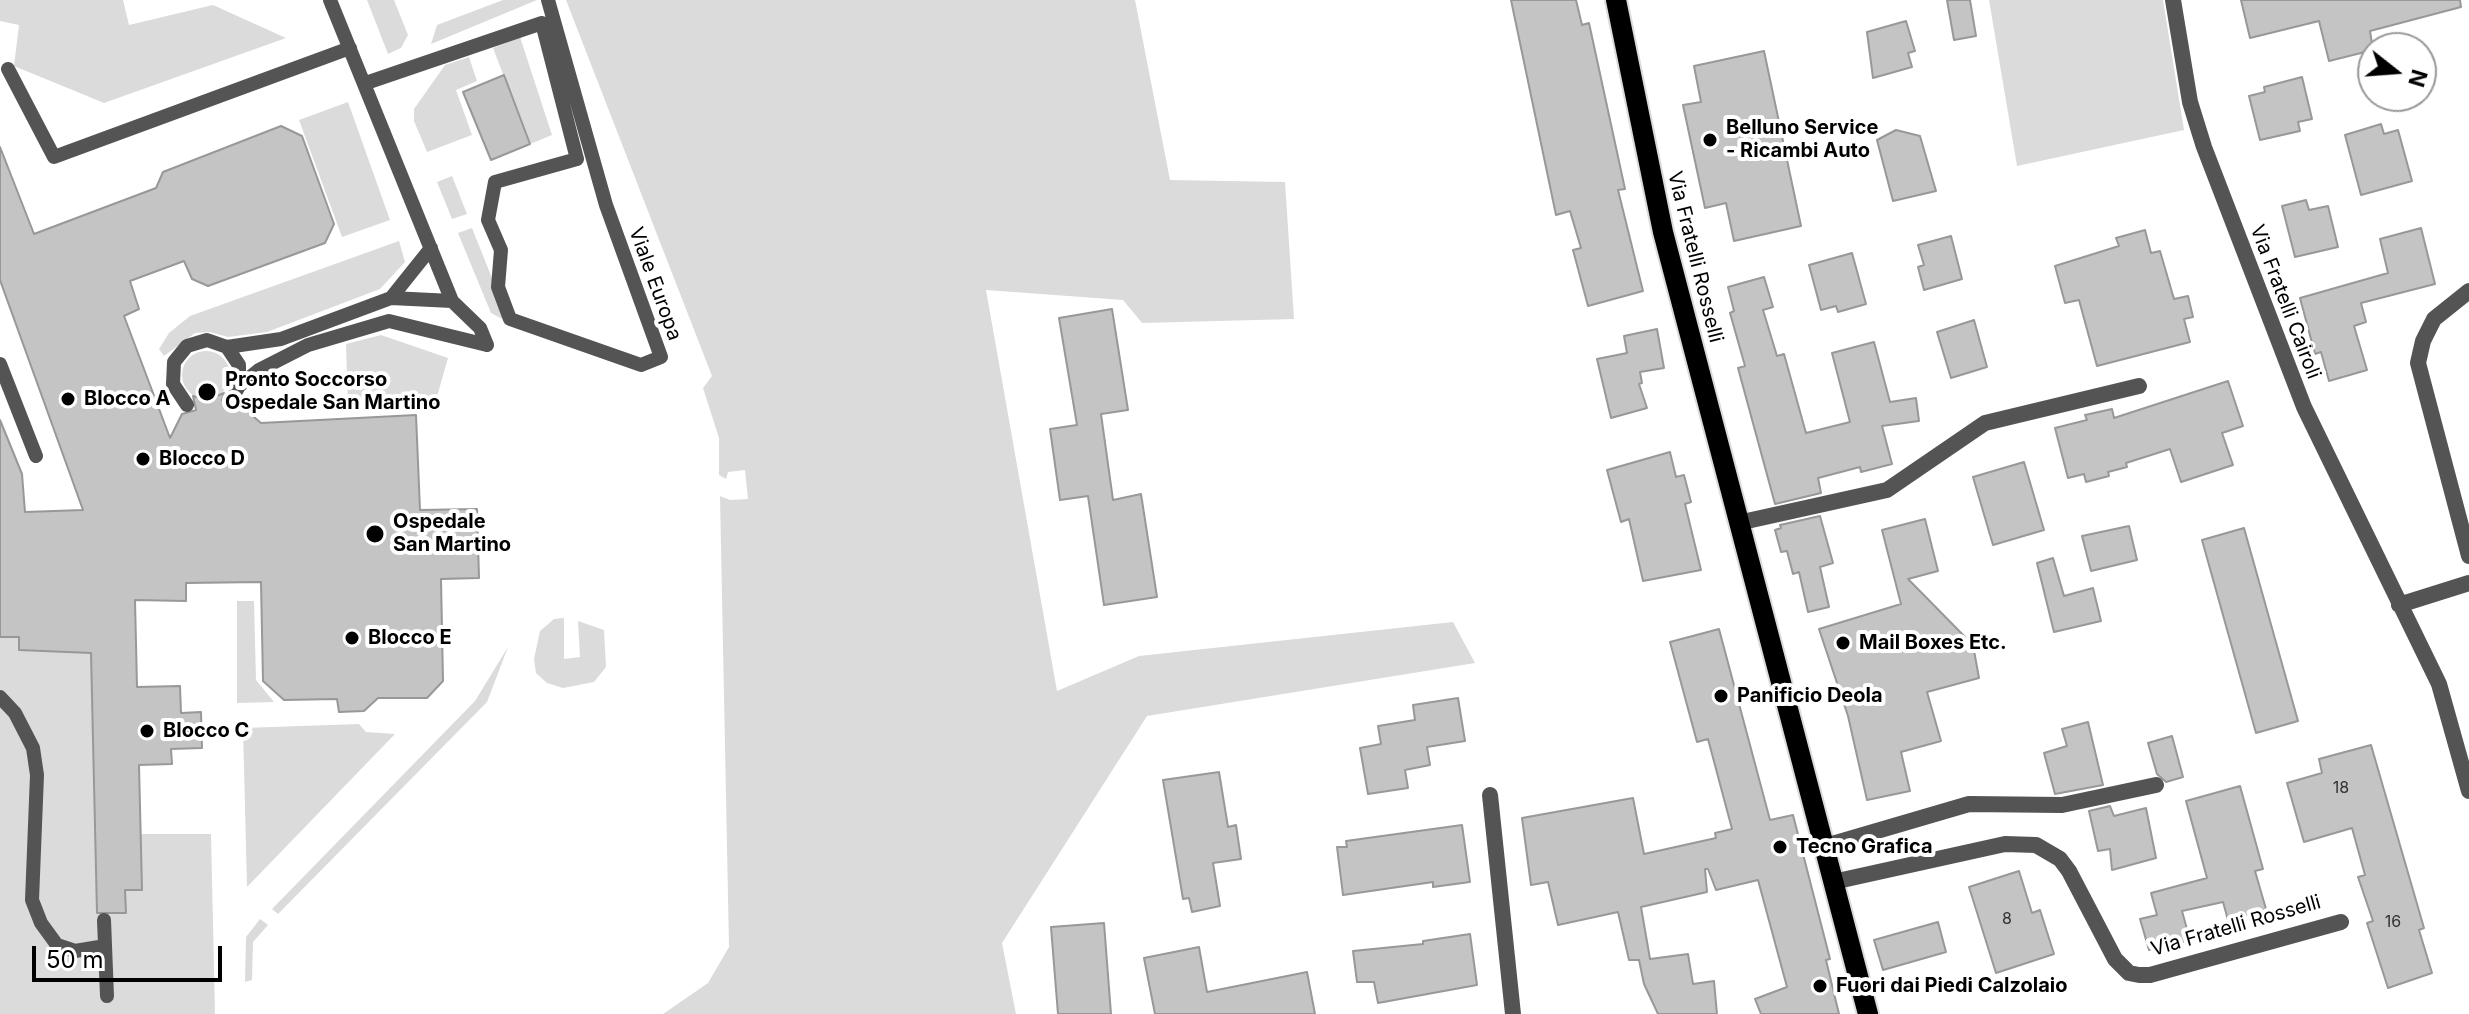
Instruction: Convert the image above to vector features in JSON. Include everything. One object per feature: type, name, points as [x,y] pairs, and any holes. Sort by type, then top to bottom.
[{"type":"main road","name":"Via Fratelli Rosselli","points":[[1616,0],[1663,232],[1868,1014]]},
{"type":"street","name":"Via Fratelli Cairoli","points":[[2173,0],[2190,102],[2204,147],[2304,407],[2439,684],[2469,791]]},
{"type":"street","points":[[2469,291],[2434,319],[2423,341],[2418,363],[2469,556]]},
{"type":"street","points":[[1738,523],[1887,490],[1985,423],[2139,386]]},
{"type":"street","points":[[2399,605],[2469,583]]},
{"type":"street","points":[[1822,847],[1969,804],[2062,805],[2156,785]]},
{"type":"street","points":[[1490,795],[1513,1014]]},
{"type":"street","name":"Via Fratelli Rosselli","points":[[1833,882],[2005,844],[2036,845],[2060,859],[2115,959],[2122,968],[2139,975],[2341,922]]},
{"type":"lane","points":[[227,347],[239,365],[235,392],[259,370],[308,345],[389,321],[487,345],[480,328],[452,301],[330,0]]},
{"type":"lane","name":"Viale Europa","points":[[366,83],[542,23],[577,159],[495,182],[488,220],[501,250],[498,287],[510,319],[641,365],[661,357],[606,205],[548,0]]},
{"type":"lane","points":[[8,69],[54,157],[350,48]]},
{"type":"lane","points":[[391,298],[431,248]]},
{"type":"lane","points":[[187,405],[173,384],[174,362],[187,346],[207,340],[227,347],[281,339],[391,298],[452,301]]},
{"type":"lane","points":[[0,364],[36,456]]},
{"type":"lane","points":[[0,697],[15,713],[33,748],[37,775],[32,900],[41,923],[57,945],[75,951],[105,946]]},
{"type":"lane","points":[[104,920],[107,996]]},
{"type":"shaded area","points":[[0,0],[123,0],[129,25],[213,5],[286,38],[104,103],[14,66],[19,25],[0,21]]},
{"type":"shaded area","points":[[367,0],[394,0],[408,35],[401,48],[388,54]]},
{"type":"shaded area","points":[[503,0],[537,0],[431,44],[437,25]]},
{"type":"shaded area","points":[[566,0],[1135,0],[1170,180],[1285,182],[1294,319],[1142,323],[1123,300],[986,290],[1057,691],[1139,656],[1453,622],[1475,663],[1147,716],[1002,943],[1016,1014],[663,1014],[708,983],[729,947],[720,496],[730,500],[748,499],[745,470],[728,472],[726,479],[719,475],[719,438],[703,388],[712,376]]},
{"type":"shaded area","points":[[1989,0],[2163,0],[2184,130],[2017,166]]},
{"type":"shaded area","points":[[520,37],[552,135],[530,144],[493,48]]},
{"type":"shaded area","points":[[469,57],[477,81],[456,90],[472,135],[427,152],[414,121],[414,109],[445,65]]},
{"type":"shaded area","points":[[348,102],[390,220],[342,237],[299,120]]},
{"type":"shaded area","points":[[452,176],[467,214],[452,219],[437,182]]},
{"type":"shaded area","points":[[472,228],[510,323],[491,313],[458,233]]},
{"type":"shaded area","points":[[399,241],[405,262],[380,289],[267,332],[228,337],[210,332],[195,333],[164,356],[159,349],[169,333],[190,316]]},
{"type":"shaded area","points":[[381,335],[448,358],[434,407],[348,408],[346,344]]},
{"type":"shaded area","points":[[206,351],[223,358],[230,375],[223,392],[206,399],[189,392],[182,375],[189,358]]},
{"type":"shaded area","points":[[237,601],[254,601],[256,680],[274,702],[237,703]]},
{"type":"shaded area","points":[[564,618],[564,659],[580,657],[578,621],[604,630],[606,667],[594,682],[563,688],[547,683],[536,673],[534,659],[540,631],[554,619]]},
{"type":"shaded area","points":[[0,637],[19,637],[19,650],[91,653],[98,914],[125,913],[125,890],[142,889],[141,834],[211,834],[215,1014],[0,1014]]},
{"type":"shaded area","points":[[508,647],[487,702],[278,914],[272,909],[475,701]]},
{"type":"shaded area","points":[[359,724],[366,732],[395,734],[247,887],[243,728]]},
{"type":"shaded area","points":[[260,919],[268,925],[253,942],[252,980],[245,982],[246,937]]},
{"type":"building","points":[[1511,0],[1576,0],[1582,25],[1589,23],[1625,189],[1618,190],[1643,291],[1588,306],[1573,250],[1581,248],[1570,211],[1556,215]]},
{"type":"building","points":[[1947,0],[1970,0],[1976,36],[1954,40]]},
{"type":"building","points":[[2241,0],[2460,0],[2461,7],[2370,32],[2357,32],[2357,54],[2329,61],[2319,21],[2250,38]]},
{"type":"building","points":[[1906,21],[1915,51],[1908,53],[1912,67],[1873,78],[1867,32]]},
{"type":"building","points":[[1764,51],[1801,226],[1734,241],[1726,203],[1705,208],[1683,105],[1701,102],[1694,66]]},
{"type":"building","points":[[504,75],[530,144],[491,160],[463,92]]},
{"type":"building","points":[[2302,77],[2312,119],[2298,122],[2300,131],[2260,140],[2249,96],[2265,92],[2264,87]]},
{"type":"building","points":[[2381,124],[2384,134],[2398,130],[2412,181],[2361,195],[2345,135]]},
{"type":"building","points":[[281,126],[302,136],[334,224],[325,243],[208,286],[192,279],[184,261],[130,281],[139,309],[124,316],[170,438],[182,414],[196,410],[193,396],[207,400],[224,393],[222,400],[227,407],[240,405],[261,423],[416,415],[420,510],[477,509],[479,578],[441,579],[443,681],[427,698],[378,698],[364,711],[339,712],[337,699],[284,700],[263,681],[261,582],[186,583],[186,601],[135,600],[137,687],[180,686],[181,713],[201,712],[202,748],[171,749],[172,764],[139,765],[142,890],[125,890],[126,913],[97,913],[91,653],[19,650],[19,637],[0,637],[0,420],[22,474],[25,512],[83,510],[0,280],[0,147],[34,234],[156,188],[163,172]]},
{"type":"building","points":[[1896,130],[1920,136],[1936,191],[1893,201],[1877,140]]},
{"type":"building","points":[[2306,200],[2309,210],[2328,206],[2338,247],[2295,257],[2282,206]]},
{"type":"building","points":[[2421,228],[2435,284],[2361,303],[2366,322],[2354,326],[2367,370],[2329,381],[2321,352],[2315,354],[2300,298],[2388,273],[2380,239]]},
{"type":"building","points":[[2145,230],[2151,253],[2160,251],[2174,299],[2188,296],[2193,317],[2184,319],[2190,342],[2097,366],[2079,300],[2065,303],[2055,266],[2119,246],[2116,238]]},
{"type":"building","points":[[1951,236],[1962,279],[1924,290],[1918,267],[1924,265],[1918,245]]},
{"type":"building","points":[[1852,253],[1866,304],[1838,312],[1836,306],[1821,310],[1809,265]]},
{"type":"building","points":[[1764,277],[1773,307],[1763,310],[1777,356],[1784,354],[1806,433],[1850,422],[1832,353],[1874,342],[1890,402],[1916,398],[1919,421],[1882,426],[1892,464],[1861,472],[1860,467],[1818,478],[1821,493],[1775,504],[1738,368],[1745,366],[1730,313],[1734,311],[1728,287]]},
{"type":"building","points":[[1112,309],[1128,410],[1101,414],[1113,500],[1141,494],[1157,597],[1104,605],[1088,496],[1060,500],[1050,429],[1077,425],[1059,318]]},
{"type":"building","points":[[1974,320],[1987,367],[1951,378],[1937,332]]},
{"type":"building","points":[[1657,329],[1664,368],[1640,372],[1642,383],[1639,384],[1647,408],[1611,418],[1597,359],[1627,353],[1624,336]]},
{"type":"building","points":[[2228,381],[2243,426],[2222,433],[2233,465],[2181,482],[2170,449],[2126,463],[2127,467],[2108,472],[2109,476],[2086,482],[2084,474],[2068,478],[2055,428],[2087,420],[2085,415],[2112,409],[2114,418]]},
{"type":"building","points":[[1670,452],[1676,477],[1684,475],[1691,502],[1685,504],[1701,570],[1643,581],[1629,519],[1621,522],[1607,470]]},
{"type":"building","points":[[2024,462],[2044,530],[1993,545],[1973,477]]},
{"type":"building","points":[[1820,516],[1833,563],[1820,567],[1829,607],[1808,612],[1799,572],[1793,574],[1787,551],[1781,552],[1775,530],[1781,528],[1780,525]]},
{"type":"building","points":[[1925,519],[1938,571],[1908,579],[1973,645],[1979,678],[1927,692],[1941,741],[1901,752],[1910,791],[1867,800],[1848,716],[1819,629],[1901,604],[1882,530]]},
{"type":"building","points":[[2129,526],[2137,560],[2091,571],[2082,536]]},
{"type":"building","points":[[2244,528],[2298,721],[2256,733],[2202,540]]},
{"type":"building","points":[[2053,558],[2064,596],[2093,588],[2101,621],[2054,632],[2037,563]]},
{"type":"building","points":[[1719,629],[1770,820],[1793,815],[1830,959],[1826,960],[1839,1014],[1761,1014],[1755,999],[1787,987],[1758,880],[1716,890],[1708,869],[1705,869],[1707,892],[1641,907],[1650,959],[1688,954],[1693,984],[1714,981],[1717,1014],[1658,1014],[1644,984],[1639,960],[1629,960],[1618,912],[1558,925],[1548,882],[1531,885],[1522,818],[1633,798],[1644,854],[1716,838],[1715,833],[1732,829],[1708,739],[1697,742],[1670,642]]},
{"type":"building","points":[[1458,698],[1465,741],[1427,747],[1430,765],[1405,770],[1408,788],[1368,794],[1360,748],[1381,744],[1378,726],[1415,720],[1413,705]]},
{"type":"building","points":[[2088,722],[2103,785],[2055,794],[2044,753],[2067,746],[2062,729]]},
{"type":"building","points":[[2172,736],[2183,777],[2166,782],[2157,774],[2148,743]]},
{"type":"building","points":[[2371,745],[2424,928],[2419,930],[2432,973],[2388,988],[2367,923],[2373,921],[2358,877],[2365,875],[2352,828],[2304,842],[2287,783],[2322,773],[2319,759]]},
{"type":"building","points":[[1219,772],[1228,827],[1236,825],[1241,859],[1213,863],[1220,906],[1192,912],[1189,898],[1183,899],[1163,780]]},
{"type":"building","points":[[2240,786],[2263,869],[2255,871],[2266,909],[2228,920],[2223,902],[2182,911],[2190,940],[2149,950],[2140,919],[2157,915],[2151,893],[2207,878],[2186,801]]},
{"type":"building","points":[[2110,806],[2114,816],[2146,808],[2156,858],[2112,870],[2110,849],[2098,851],[2089,811]]},
{"type":"building","points":[[1462,825],[1470,882],[1433,887],[1433,882],[1343,895],[1337,847],[1347,847],[1346,841]]},
{"type":"building","points":[[2019,871],[2032,913],[2040,910],[2054,954],[1996,973],[1969,887]]},
{"type":"building","points":[[1938,922],[1946,952],[1883,970],[1874,940]]},
{"type":"building","points":[[1104,923],[1111,1014],[1058,1014],[1051,927]]},
{"type":"building","points":[[1470,934],[1477,985],[1378,1003],[1374,982],[1357,982],[1353,951],[1423,944],[1423,941]]},
{"type":"building","points":[[1199,947],[1207,992],[1307,972],[1315,1014],[1155,1014],[1144,958]]},
{"type":"place","name":"Belluno Service - Ricambi Auto","points":[[1710,140]]},
{"type":"place","name":"Pronto Soccorso Ospedale San Martino","points":[[207,392]]},
{"type":"place","name":"Blocco A","points":[[68,399]]},
{"type":"place","name":"Blocco D","points":[[143,459]]},
{"type":"place","name":"Ospedale San Martino","points":[[375,534]]},
{"type":"place","name":"Blocco E","points":[[352,638]]},
{"type":"place","name":"Mail Boxes Etc.","points":[[1843,643]]},
{"type":"place","name":"Panificio Deola","points":[[1721,696]]},
{"type":"place","name":"Blocco C","points":[[147,731]]},
{"type":"place","name":"Tecno Grafica","points":[[1780,847]]},
{"type":"place","name":"Fuori dai Piedi Calzolaio","points":[[1820,986]]}]
